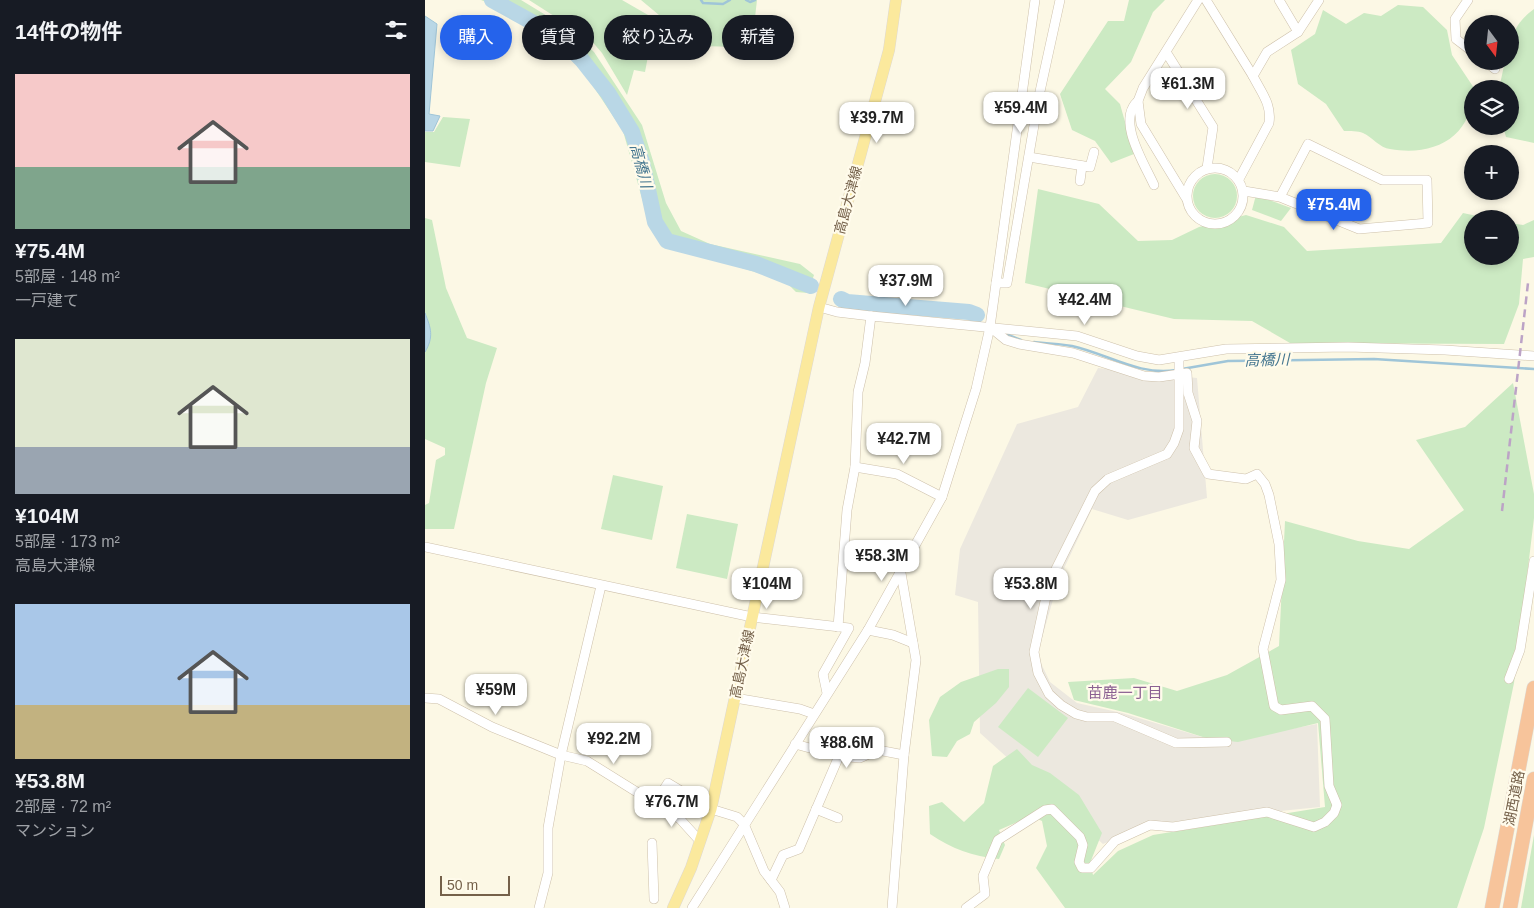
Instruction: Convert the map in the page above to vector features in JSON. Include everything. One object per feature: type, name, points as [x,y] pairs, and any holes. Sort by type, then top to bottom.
[{"type":"highway","name":"湖西道路","points":[[1492,908],[1534,688]]},
{"type":"highway","name":"湖西道路","points":[[1510,908],[1534,779]]},
{"type":"main road","name":"高島大津線","points":[[673,908],[691,868],[711,809],[820,302],[889,50],[896,0]]},
{"type":"street","points":[[692,908],[868,630],[942,497],[976,390],[990,326],[1035,0]]},
{"type":"street","points":[[996,283],[1007,283],[1039,96],[1061,0]]},
{"type":"street","points":[[1186,198],[1188,185],[1196,174],[1207,168],[1225,168],[1239,179],[1244,191],[1243,202],[1238,213],[1230,220],[1219,224],[1207,223],[1197,218],[1189,209],[1186,198],[1141,124],[1138,101],[1143,88],[1198,0]]},
{"type":"street","points":[[1206,0],[1253,76],[1267,101],[1270,113],[1269,123],[1239,179]]},
{"type":"street","points":[[1279,0],[1298,32]]},
{"type":"street","points":[[1253,76],[1267,52],[1298,32],[1319,0]]},
{"type":"street","points":[[1464,45],[1456,39],[1455,20],[1468,0]]},
{"type":"street","points":[[1165,52],[1213,127],[1207,168]]},
{"type":"street","points":[[1138,101],[1130,107],[1128,116],[1133,136],[1154,185]]},
{"type":"street","points":[[1244,191],[1281,197],[1359,229],[1427,223],[1427,180],[1382,180],[1308,144],[1281,197]]},
{"type":"street","points":[[1029,157],[1090,167],[1093,152]]},
{"type":"street","points":[[1080,181],[1082,166]]},
{"type":"street","points":[[820,302],[837,312],[1077,336],[1137,356],[1159,360],[1226,349],[1348,347],[1445,350],[1534,356]]},
{"type":"street","points":[[837,627],[847,510],[855,467],[857,392],[865,363],[871,316]]},
{"type":"street","points":[[966,908],[985,894],[983,876],[998,840],[1045,810],[1052,809],[1080,837],[1083,845],[1079,862],[1082,868],[1091,868],[1115,841],[1150,825],[1173,827],[1267,812],[1313,827],[1325,822],[1334,813],[1337,805],[1329,786],[1325,719],[1312,706],[1281,710],[1274,706],[1263,649],[1281,580],[1279,544],[1269,495],[1265,484],[1257,474],[1246,478],[1208,474],[1194,448],[1197,421],[1188,393],[1187,373],[1159,377],[1144,376],[1073,353],[1006,340],[990,326]]},
{"type":"street","points":[[1179,358],[1179,429],[1174,443],[1167,454],[1108,479],[1095,491],[1049,582],[1034,652],[1038,672],[1049,694],[1061,705],[1076,714],[1087,717],[1115,717],[1176,743],[1227,742]]},
{"type":"street","points":[[855,467],[897,474],[942,497]]},
{"type":"street","points":[[425,547],[752,617],[849,628],[823,674],[827,694]]},
{"type":"street","points":[[1509,679],[1520,650],[1534,561]]},
{"type":"street","points":[[892,908],[904,755],[916,660],[901,573]]},
{"type":"street","points":[[539,908],[548,873],[548,828],[561,755],[601,586]]},
{"type":"street","points":[[868,630],[893,635],[913,643]]},
{"type":"street","points":[[425,698],[439,700],[492,727],[561,755],[587,761],[654,805],[680,819],[699,840]]},
{"type":"street","points":[[735,698],[800,709],[814,714]]},
{"type":"street","points":[[795,744],[839,756],[860,758],[878,750],[904,755]]},
{"type":"street","points":[[771,880],[783,855],[799,849],[839,756]]},
{"type":"street","points":[[654,805],[668,783],[711,809],[737,817],[744,824],[765,872],[780,892],[785,908]]},
{"type":"street","points":[[816,809],[838,818]]},
{"type":"street","points":[[652,842],[654,899]]},
{"type":"shaded area","points":[[1098,368],[1197,378],[1207,498],[1128,520],[1092,509],[1059,579],[1037,655],[1050,682],[1077,703],[1122,713],[1219,742],[1317,724],[1320,807],[1152,824],[1103,844],[980,733],[978,602],[955,595],[960,549],[1017,424],[1078,407]]},
{"type":"green space","points":[[481,0],[521,0],[546,15],[522,15],[522,23],[512,15]]},
{"type":"green space","points":[[529,0],[622,0],[648,15],[604,15],[604,56],[594,44],[594,15],[552,15]]},
{"type":"green space","points":[[641,0],[757,0],[755,15],[722,15],[722,47],[712,46],[712,15],[659,15]]},
{"type":"green space","points":[[1129,0],[1165,0],[1153,12],[1131,62],[1105,89],[1120,104],[1134,154],[1111,163],[1095,141],[1072,130],[1060,94],[1108,21],[1124,21]]},
{"type":"green space","points":[[1398,5],[1423,7],[1447,30],[1452,55],[1469,80],[1464,80],[1464,123],[1448,140],[1436,146],[1422,150],[1406,151],[1386,148],[1363,133],[1344,131],[1326,104],[1298,84],[1291,50],[1315,34],[1323,10],[1346,24],[1364,13],[1381,16]]},
{"type":"green space","points":[[1534,9],[1534,143],[1506,137],[1505,135],[1519,135],[1519,80],[1501,80],[1503,70],[1519,70],[1519,24]]},
{"type":"green space","points":[[594,52],[642,125],[666,203],[681,231],[710,244],[800,264],[814,275],[808,293],[796,292],[785,281],[663,244],[647,216],[623,131],[576,60],[594,60]]},
{"type":"green space","points":[[606,60],[647,60],[645,72],[634,70],[627,95]]},
{"type":"green space","points":[[443,117],[470,119],[460,167],[425,162],[425,132],[434,132]]},
{"type":"green space","points":[[1219,174],[1231,180],[1236,187],[1236,205],[1231,212],[1224,217],[1211,218],[1203,215],[1196,208],[1193,192],[1196,184],[1203,177]]},
{"type":"green space","points":[[1038,189],[1099,204],[1138,241],[1172,240],[1199,227],[1246,215],[1284,227],[1307,251],[1441,243],[1463,213],[1464,265],[1519,265],[1519,224],[1523,225],[1534,220],[1534,257],[1523,259],[1519,304],[1504,344],[1290,343],[1252,321],[1174,319],[1025,283]]},
{"type":"green space","points":[[1256,195],[1291,208],[1281,221],[1252,210]]},
{"type":"green space","points":[[425,218],[432,220],[446,288],[467,338],[497,348],[486,383],[454,529],[425,529],[425,505],[429,503],[436,460],[445,455],[445,448],[425,439]]},
{"type":"green space","points":[[1513,383],[1534,494],[1534,518],[1514,683],[1484,828],[1457,908],[1065,908],[1036,868],[1047,846],[1042,821],[1031,816],[999,830],[1005,845],[999,859],[963,851],[946,844],[930,834],[929,806],[942,802],[964,822],[984,803],[993,766],[1017,749],[1032,765],[1050,773],[1079,795],[1102,833],[1090,863],[1093,875],[1118,851],[1153,835],[1325,807],[1318,723],[1238,742],[1209,739],[1128,713],[1074,700],[1068,682],[1134,678],[1177,691],[1227,675],[1279,646],[1285,521],[1358,541],[1409,549],[1464,510],[1416,440],[1465,427]]},
{"type":"green space","points":[[613,475],[663,486],[652,540],[601,529]]},
{"type":"green space","points":[[687,514],[738,524],[727,579],[676,568]]},
{"type":"green space","points":[[998,669],[1009,669],[1009,687],[996,703],[974,722],[970,734],[957,741],[947,757],[932,756],[929,720],[940,697],[961,682]]},
{"type":"green space","points":[[1028,688],[1068,718],[1038,757],[998,727]]},
{"type":"green space","points":[[1534,835],[1534,908],[1521,908]]},
{"type":"water","points":[[425,16],[437,24],[429,114],[440,116],[433,131],[425,131]]},
{"type":"water","points":[[425,313],[431,337],[425,352]]},
{"type":"waterway","name":"高橋川","points":[[492,0],[559,37],[582,60],[608,93],[632,132],[642,162],[655,222],[667,241],[756,264],[811,286]]},
{"type":"waterway","points":[[701,0],[703,3],[723,4],[730,0]]},
{"type":"waterway","points":[[746,0],[750,2],[755,0]]},
{"type":"waterway","name":"高橋川","points":[[841,299],[847,302],[969,312],[977,315]]},
{"type":"waterway","name":"高橋川","points":[[1006,334],[1021,340]]},
{"type":"waterway","name":"高橋川","points":[[1034,342],[1072,346],[1149,370],[1176,370]]},
{"type":"waterway","name":"高橋川","points":[[1182,369],[1228,361],[1374,359],[1534,369]]},
{"type":"railway","points":[[1502,511],[1528,283]]},
{"type":"district","name":"苗鹿一丁目","points":[[1125,693]]}]
